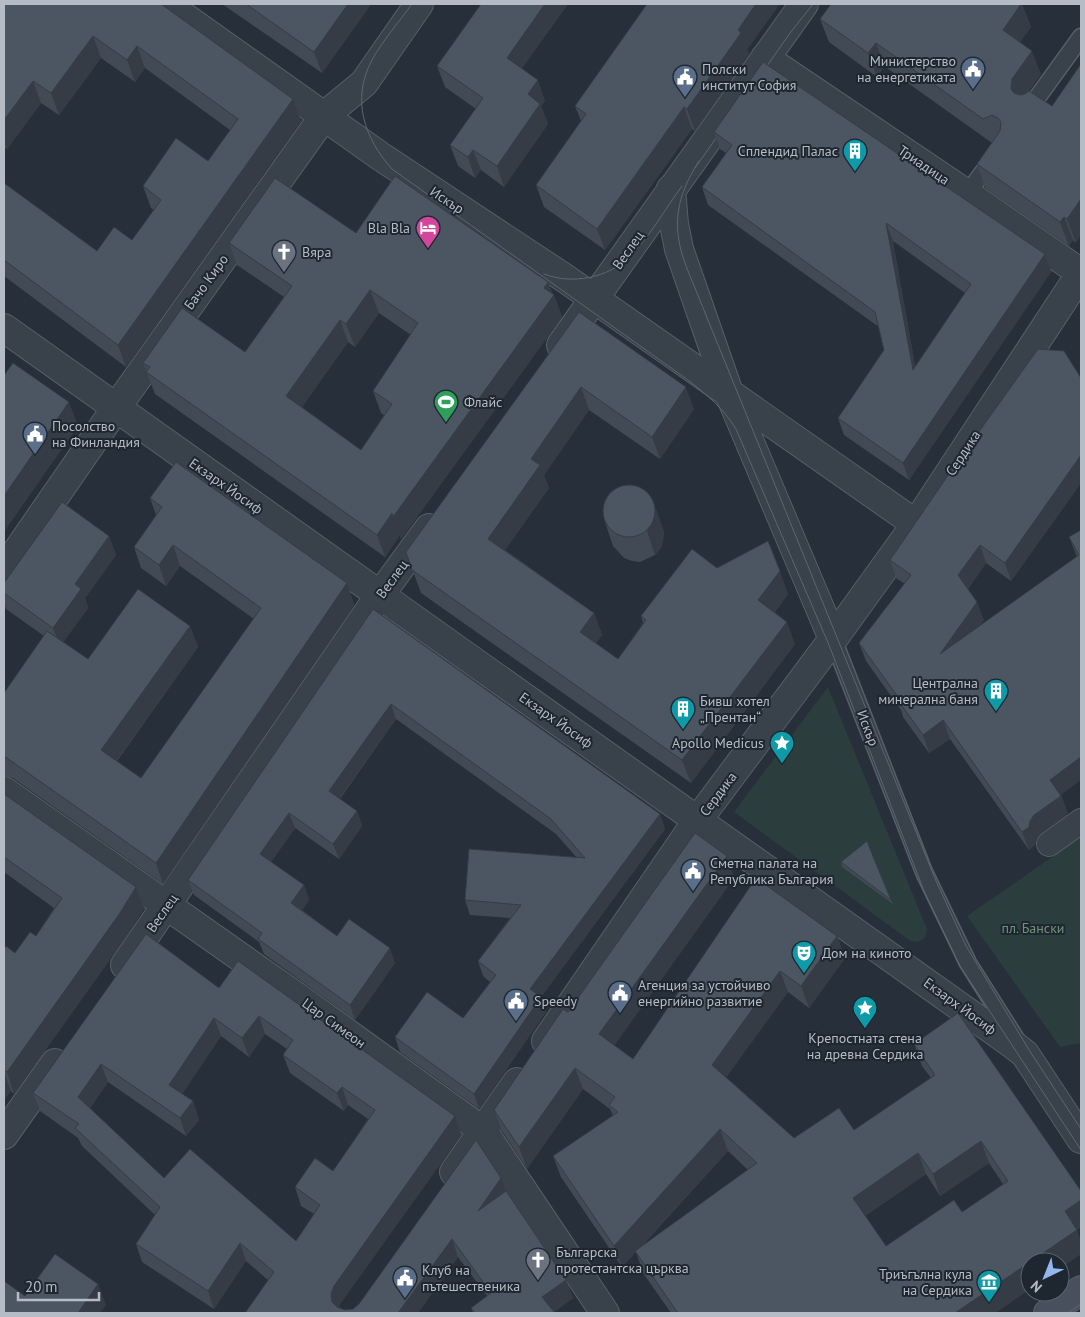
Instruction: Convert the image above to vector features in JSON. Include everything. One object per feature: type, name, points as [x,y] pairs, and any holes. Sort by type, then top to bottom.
[{"type":"main road","points":[[1048,1313],[1081,1290]]},
{"type":"street","name":"Искър","points":[[166,4],[380,156],[594,299],[916,524]]},
{"type":"street","name":"Бачо Киро","points":[[4,570],[116,408],[324,116],[364,83],[419,4]]},
{"type":"street","name":"Веслец","points":[[547,364],[804,4]]},
{"type":"street","name":"Триадица","points":[[765,58],[1081,273]]},
{"type":"street","name":"Искър","points":[[671,189],[674,224],[679,249],[730,393],[833,639]]},
{"type":"street","name":"Сердика","points":[[439,1192],[697,821],[916,524],[1081,273]]},
{"type":"street","name":"Екзарх Йосиф","points":[[4,328],[942,993],[1025,1054],[1081,1140]]},
{"type":"street","name":"Веслец","points":[[111,985],[168,906],[380,595],[444,508]]},
{"type":"street","name":"Цар Симеон","points":[[4,791],[305,1002],[483,1131],[605,1313]]},
{"type":"street","points":[[1049,844],[1081,821]]},
{"type":"street","points":[[4,1135],[72,1040]]},
{"type":"lane","points":[[1029,109],[1081,37]]},
{"type":"lane","points":[[967,194],[1000,148]]},
{"type":"lane","name":"Искър","points":[[833,639],[924,872],[968,963],[1025,1054]]},
{"type":"green space","points":[[828,687],[927,929],[924,939],[919,942],[909,940],[734,812]]},
{"type":"green space","name":"пл. Бански","points":[[1081,837],[1081,1043],[1060,1047],[967,916]]},
{"type":"building","points":[[4,4],[161,4],[293,99],[118,345],[4,260],[4,183],[97,251],[114,227],[132,240],[161,200],[143,186],[176,138],[208,161],[238,119],[137,46],[127,60],[93,36],[51,93],[33,81],[4,120]]},
{"type":"building","points":[[246,4],[348,4],[314,52]]},
{"type":"building","points":[[481,4],[545,4],[507,58],[538,80],[528,94],[540,104],[497,166],[473,150],[468,157],[450,145],[483,98],[437,66]]},
{"type":"building","points":[[647,4],[756,4],[738,30],[741,33],[687,109],[684,107],[597,229],[536,185],[586,114],[575,106]]},
{"type":"building","name":"Министерство на енергетиката","points":[[831,4],[1021,4],[1003,30],[1032,51],[1012,79],[1011,89],[1014,93],[1020,95],[1029,91],[1052,106],[1081,64],[1081,199],[1067,219],[1064,217],[1060,222],[977,164],[1000,131],[1001,122],[998,118],[992,115],[983,119],[876,43],[868,53],[820,19]]},
{"type":"building","points":[[763,62],[1045,254],[903,463],[838,418],[884,350],[875,312],[702,187],[732,145],[714,132]],"holes":[[[886,223],[971,284],[913,370]]]},
{"type":"building","points":[[395,176],[548,282],[544,288],[554,295],[393,517],[392,513],[377,535],[146,372],[150,367],[143,363],[182,308],[245,352],[292,286],[229,243],[275,178],[356,233]],"holes":[[[370,290],[418,323],[373,391],[392,404],[361,450],[286,396],[340,320],[346,324]]]},
{"type":"building","points":[[579,312],[686,387],[652,437],[581,387],[531,459],[540,465],[488,539],[594,613],[580,632],[618,659],[646,620],[641,616],[692,549],[717,568],[768,541],[780,571],[758,600],[787,622],[682,760],[412,570],[406,552]]},
{"type":"building","points":[[1038,349],[1064,351],[1081,378],[1081,455],[1005,563],[980,545],[958,575],[977,602],[940,654],[1079,555],[1069,537],[1081,530],[1081,757],[1050,780],[1061,796],[1034,815],[1029,827],[1022,832],[943,720],[923,735],[859,643],[911,575],[890,560]]},
{"type":"building","points":[[13,363],[69,402],[4,496],[4,373]]},
{"type":"building","points":[[176,462],[347,583],[156,863],[4,756],[4,693],[47,631],[88,659],[138,589],[190,626],[101,750],[141,778],[261,608],[173,545],[159,565],[134,547],[162,507],[150,498]]},
{"type":"building","points":[[624,485],[634,485],[644,489],[651,496],[655,511],[651,526],[644,533],[634,537],[624,537],[614,533],[607,526],[603,516],[603,506],[607,496],[614,489]]},
{"type":"building","points":[[62,502],[109,536],[75,584],[81,589],[53,628],[4,593],[4,583]]},
{"type":"building","points":[[373,609],[660,814],[530,989],[541,997],[474,1094],[395,1037],[427,992],[463,1018],[496,975],[478,961],[521,905],[465,900],[469,849],[585,858],[551,819],[391,704],[329,791],[357,811],[333,844],[289,813],[260,854],[304,885],[291,903],[337,936],[349,919],[390,948],[350,1005],[258,939],[262,933],[188,880]]},
{"type":"building","points":[[4,794],[136,887],[120,913],[7,1072],[4,1070],[4,949],[6,946],[15,953],[30,932],[36,936],[62,898],[4,857]]},
{"type":"building","points":[[695,833],[727,856],[599,1034],[633,1059],[756,878],[837,936],[801,986],[780,971],[712,1065],[794,1138],[839,1108],[854,1130],[935,1075],[914,1044],[958,1013],[1081,1191],[1081,1200],[1065,1211],[1077,1230],[1045,1252],[1020,1252],[1020,1269],[955,1313],[678,1313],[635,1251],[757,1163],[720,1129],[614,1246],[553,1156],[618,1112],[609,1105],[615,1097],[575,1068],[519,1147],[494,1110],[563,1009],[568,1012]],"holes":[[[981,1141],[1008,1181],[962,1212],[954,1200],[886,1246],[853,1198],[918,1153],[933,1174]]]},
{"type":"building","points":[[867,841],[874,859],[891,900],[841,862]]},
{"type":"building","points":[[146,934],[219,988],[238,961],[455,1116],[334,1286],[331,1294],[332,1302],[337,1307],[345,1310],[353,1309],[359,1304],[476,1140],[501,1178],[478,1211],[506,1191],[566,1280],[542,1297],[555,1313],[475,1313],[471,1308],[491,1293],[452,1239],[398,1313],[245,1313],[274,1272],[240,1243],[208,1291],[136,1244],[160,1207],[75,1128],[79,1124],[33,1093]],"holes":[[[259,1016],[293,1040],[283,1055],[337,1093],[342,1087],[375,1110],[333,1171],[315,1158],[295,1187],[320,1205],[296,1241],[190,1149],[164,1178],[78,1097],[101,1064],[180,1118],[193,1101],[169,1085],[214,1018],[242,1038]]]},
{"type":"building","points":[[55,1254],[98,1284],[78,1313],[4,1313],[4,1281],[25,1296]]},
{"type":"tram line","points":[[412,4],[372,60],[362,89],[364,118],[374,144],[392,169],[688,380],[714,402],[731,421],[829,645],[924,891],[960,966],[1081,1150]]},
{"type":"tram line","points":[[760,76],[813,4]]},
{"type":"tram line","points":[[695,168],[724,127]]},
{"type":"tram line","points":[[699,161],[685,187],[678,212],[678,238],[686,266],[936,881],[966,946],[1031,1053],[1081,1129]]},
{"type":"tram line","points":[[544,274],[566,279],[578,279],[589,278],[611,270],[629,257],[644,241],[682,186]]},
{"type":"tram line","points":[[1068,1313],[1081,1304]]},
{"type":"place","name":"Министерство на енергетиката","points":[[973,90]]},
{"type":"place","name":"Полски институт София","points":[[685,98]]},
{"type":"place","name":"Сплендид Палас","points":[[855,172]]},
{"type":"place","name":"Bla Bla","points":[[428,249]]},
{"type":"place","name":"Вяра","points":[[284,273]]},
{"type":"place","name":"Флайс","points":[[446,423]]},
{"type":"place","name":"Посолство на Финландия","points":[[35,455]]},
{"type":"place","name":"Централна минерална баня","points":[[996,712]]},
{"type":"place","name":"Бивш хотел „Прентан“","points":[[683,730]]},
{"type":"place","name":"Apollo Medicus","points":[[782,764]]},
{"type":"place","name":"Сметна палата на Република България","points":[[693,892]]},
{"type":"place","name":"Дом на киното","points":[[804,974]]},
{"type":"place","name":"Агенция за устойчиво енергийно развитие","points":[[620,1014]]},
{"type":"place","name":"Speedy","points":[[516,1022]]},
{"type":"place","name":"Крепостната стена на древна Сердика","points":[[865,1029]]},
{"type":"place","name":"Българска протестантска църква","points":[[538,1281]]},
{"type":"place","name":"Клуб на пътешественика","points":[[405,1299]]},
{"type":"place","name":"Триъгълна кула на Сердика","points":[[989,1303]]}]
